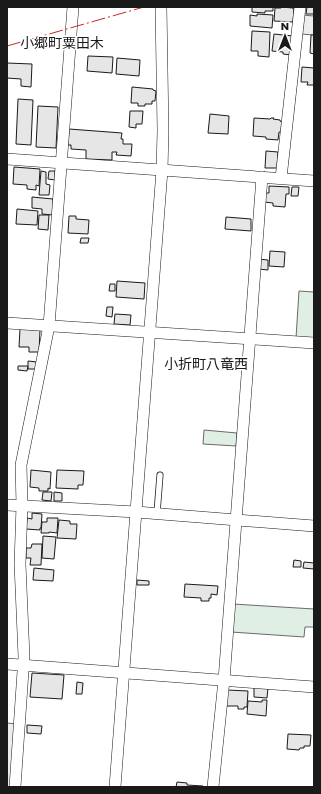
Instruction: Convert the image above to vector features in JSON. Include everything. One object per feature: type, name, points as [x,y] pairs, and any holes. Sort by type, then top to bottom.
[{"type":"street","points":[[14,787],[24,666],[20,564],[22,505],[21,465],[49,326],[73,7]]},
{"type":"street","points":[[115,787],[162,170],[163,124],[161,7]]},
{"type":"street","points":[[281,178],[300,7]]},
{"type":"street","points":[[7,159],[314,181]]},
{"type":"street","points":[[213,787],[224,680],[262,177]]},
{"type":"street","points":[[7,323],[314,343]]},
{"type":"street","points":[[7,504],[136,512],[314,526]]},
{"type":"street","points":[[7,664],[314,687]]},
{"type":"lane","points":[[157,514],[160,475]]},
{"type":"green space","points":[[299,291],[314,292],[314,339],[296,338]]},
{"type":"green space","points":[[204,430],[237,433],[236,446],[203,444]]},
{"type":"green space","points":[[233,604],[314,609],[314,627],[305,627],[304,637],[231,632]]},
{"type":"shaded area","points":[[302,15],[314,16],[314,35],[300,34]]},
{"type":"shaded area","points":[[7,723],[17,724],[11,787],[7,787]]},
{"type":"building","points":[[252,7],[273,7],[273,11],[265,11],[265,13],[252,12]]},
{"type":"building","points":[[281,7],[294,9],[293,22],[274,21],[275,8]]},
{"type":"building","points":[[307,7],[314,7],[314,14],[306,14]]},
{"type":"building","points":[[257,14],[273,15],[272,28],[250,26],[250,15],[257,16]]},
{"type":"building","points":[[252,31],[270,32],[269,57],[258,56],[258,51],[251,51]]},
{"type":"building","points":[[274,34],[293,36],[291,55],[283,54],[283,52],[272,51]]},
{"type":"building","points":[[311,35],[314,35],[314,54],[310,53]]},
{"type":"building","points":[[88,56],[113,57],[112,73],[87,71]]},
{"type":"building","points":[[117,58],[140,60],[139,76],[116,74]]},
{"type":"building","points":[[7,63],[32,64],[31,87],[21,86],[21,79],[7,78]]},
{"type":"building","points":[[302,67],[314,68],[314,85],[307,85],[308,82],[301,82]]},
{"type":"building","points":[[132,87],[153,89],[156,91],[155,101],[152,101],[152,104],[145,104],[145,106],[138,106],[138,103],[131,103]]},
{"type":"building","points":[[18,99],[33,100],[31,145],[16,144]]},
{"type":"building","points":[[38,106],[58,107],[56,148],[36,147]]},
{"type":"building","points":[[130,111],[143,111],[142,124],[136,124],[136,128],[129,127]]},
{"type":"building","points":[[210,114],[229,116],[228,134],[208,133]]},
{"type":"building","points":[[254,118],[274,118],[273,119],[280,120],[282,122],[281,132],[279,132],[278,140],[253,136]]},
{"type":"building","points":[[69,129],[122,133],[121,139],[123,139],[123,144],[132,144],[131,156],[116,155],[117,152],[112,152],[112,160],[86,159],[86,150],[71,149],[71,145],[68,145]]},
{"type":"building","points":[[266,151],[278,152],[277,168],[265,168]]},
{"type":"building","points":[[14,167],[40,169],[39,186],[36,185],[36,190],[27,189],[27,185],[13,184]]},
{"type":"building","points":[[41,171],[46,172],[46,184],[50,185],[49,195],[39,195]]},
{"type":"building","points":[[49,171],[55,171],[55,180],[48,179]]},
{"type":"building","points":[[269,186],[289,187],[289,194],[286,194],[285,207],[273,206],[273,203],[264,202],[265,193],[269,193]]},
{"type":"building","points":[[292,187],[299,187],[298,196],[291,196]]},
{"type":"building","points":[[32,197],[53,199],[53,215],[42,214],[42,209],[32,208]]},
{"type":"building","points":[[17,209],[38,211],[37,225],[16,224]]},
{"type":"building","points":[[39,215],[49,215],[48,230],[38,229]]},
{"type":"building","points":[[69,216],[76,216],[76,219],[89,220],[88,234],[68,233]]},
{"type":"building","points":[[226,217],[251,219],[251,231],[225,229]]},
{"type":"building","points":[[81,238],[89,238],[88,243],[80,243]]},
{"type":"building","points":[[270,251],[285,252],[284,267],[269,266]]},
{"type":"building","points":[[258,259],[268,260],[268,270],[258,269]]},
{"type":"building","points":[[117,281],[145,283],[144,299],[116,297]]},
{"type":"building","points":[[110,284],[115,284],[115,291],[109,291]]},
{"type":"building","points":[[107,307],[113,307],[112,317],[106,316]]},
{"type":"building","points":[[115,314],[131,315],[130,325],[114,324]]},
{"type":"building","points":[[20,329],[40,330],[39,352],[29,352],[29,347],[19,347]]},
{"type":"building","points":[[28,361],[37,362],[37,369],[28,369]]},
{"type":"building","points":[[18,366],[28,366],[27,371],[18,370]]},
{"type":"building","points":[[31,470],[51,472],[50,489],[48,488],[48,491],[39,491],[39,488],[30,487]]},
{"type":"building","points":[[57,470],[84,471],[83,485],[78,485],[78,489],[56,488]]},
{"type":"building","points":[[43,492],[52,492],[51,501],[42,500]]},
{"type":"building","points":[[54,492],[62,493],[62,501],[54,501]]},
{"type":"building","points":[[32,513],[42,514],[40,530],[26,529],[27,518],[32,519]]},
{"type":"building","points":[[47,518],[58,518],[57,533],[41,533],[42,522],[47,522]]},
{"type":"building","points":[[59,520],[70,521],[70,524],[77,524],[76,539],[57,538]]},
{"type":"building","points":[[43,536],[56,537],[54,559],[42,558]]},
{"type":"building","points":[[32,544],[42,544],[41,565],[30,565],[31,558],[26,558],[26,548],[31,548]]},
{"type":"building","points":[[294,560],[301,561],[301,567],[293,567]]},
{"type":"building","points":[[304,562],[314,563],[314,569],[303,568]]},
{"type":"building","points":[[34,568],[54,570],[53,581],[33,580]]},
{"type":"building","points":[[137,580],[149,581],[149,585],[137,585]]},
{"type":"building","points":[[185,584],[218,586],[217,595],[211,594],[209,601],[201,601],[201,598],[184,597]]},
{"type":"building","points":[[32,673],[64,675],[62,699],[30,697]]},
{"type":"building","points":[[77,682],[83,683],[82,694],[76,694]]},
{"type":"building","points":[[254,687],[268,688],[267,698],[254,697]]},
{"type":"building","points":[[227,690],[248,691],[247,707],[244,707],[244,709],[238,709],[238,706],[226,706]]},
{"type":"building","points":[[262,700],[267,700],[266,716],[247,714],[248,701],[262,702]]},
{"type":"building","points":[[27,725],[42,726],[41,734],[27,733]]},
{"type":"building","points":[[288,734],[311,735],[310,746],[304,746],[304,748],[300,748],[299,750],[287,749]]},
{"type":"building","points":[[177,782],[187,783],[187,785],[203,787],[176,787]]},
{"type":"power","points":[[7,46],[144,7]]},
{"type":"district","name":"小郷町粟田木","points":[[62,43]]},
{"type":"district","name":"小折町八竜西","points":[[206,364]]}]
